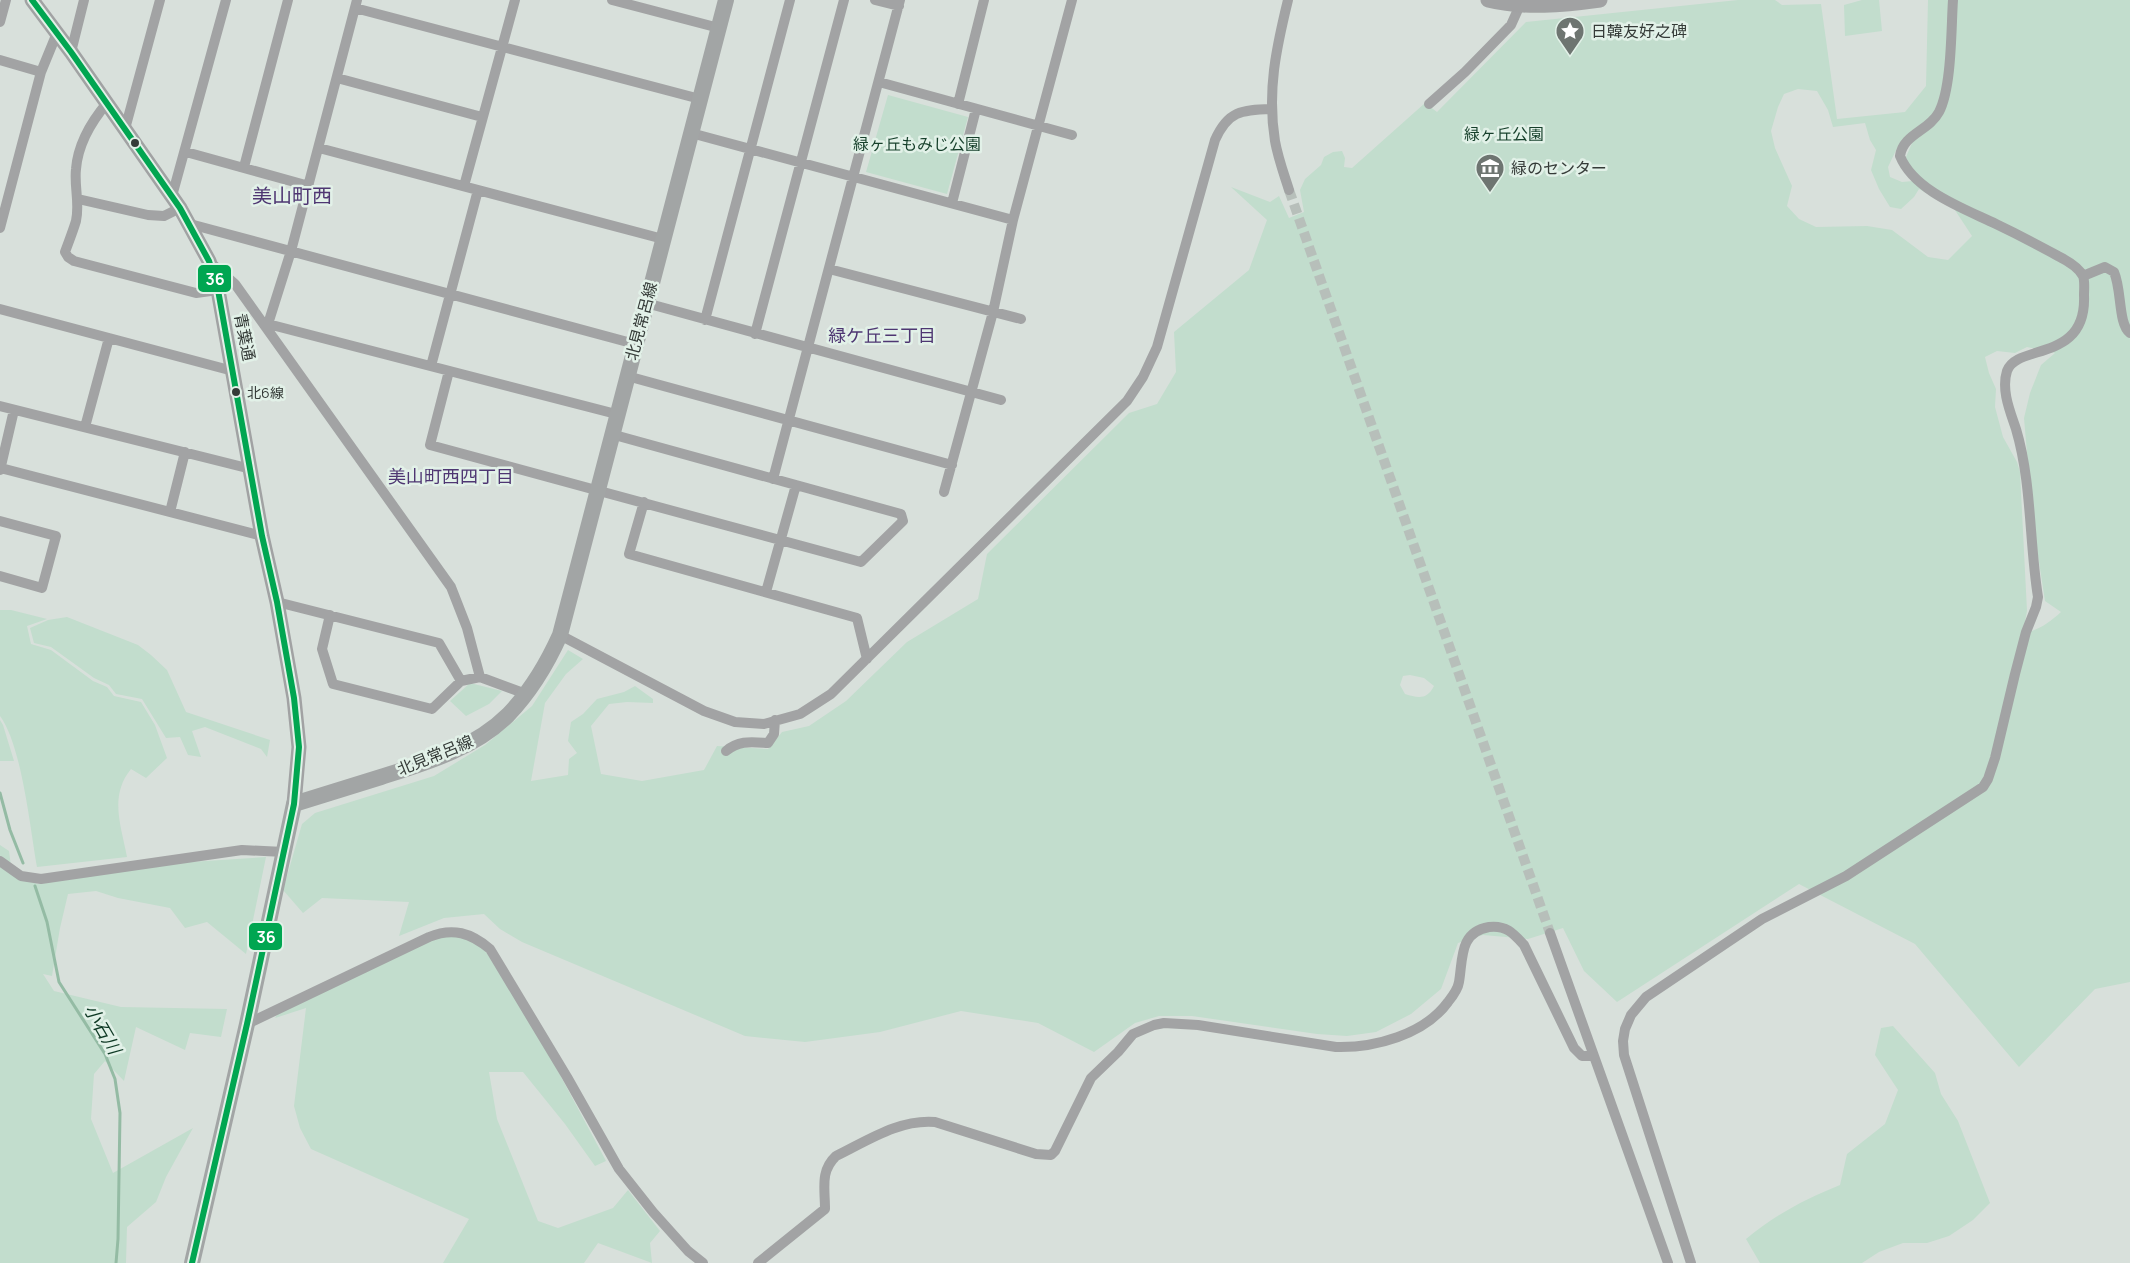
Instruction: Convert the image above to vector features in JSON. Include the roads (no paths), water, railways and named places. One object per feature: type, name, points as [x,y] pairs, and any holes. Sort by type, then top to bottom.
[{"type":"main road","name":"北見常呂線","points":[[294,804],[416,766],[452,752],[489,731],[507,716],[542,670],[560,635],[726,0]]},
{"type":"main road","points":[[192,1263],[247,1024],[294,804]]},
{"type":"street","points":[[0,22],[6,0]]},
{"type":"street","name":"青葉通","points":[[32,0],[176,202],[209,261],[218,290],[294,698],[298,737],[294,804]]},
{"type":"street","points":[[71,52],[84,0]]},
{"type":"street","points":[[125,129],[160,0]]},
{"type":"street","points":[[78,199],[148,215],[164,216],[176,202],[186,152],[226,0]]},
{"type":"street","points":[[244,168],[288,0]]},
{"type":"street","points":[[464,186],[515,0]]},
{"type":"street","points":[[612,0],[718,28]]},
{"type":"street","points":[[705,320],[790,0]]},
{"type":"street","points":[[755,334],[844,0]]},
{"type":"street","points":[[773,478],[900,3],[875,0]]},
{"type":"street","points":[[958,104],[984,0]]},
{"type":"street","points":[[945,492],[993,312],[1013,220],[1072,0]]},
{"type":"street","points":[[1288,0],[1272,78],[1271,109],[1275,144],[1289,190]]},
{"type":"street","points":[[1488,0],[1570,4],[1600,0]]},
{"type":"street","points":[[1691,1263],[1624,1055],[1623,1041],[1635,1008],[1646,997],[1762,919],[1846,876],[1983,788],[1988,779],[1998,744],[2026,632],[2036,607],[2038,597],[2026,471],[2008,407],[2007,369],[2024,357],[2048,350],[2063,342],[2073,332],[2082,318],[2083,276],[2058,256],[1944,201],[1910,174],[1903,165],[1900,156],[1904,144],[1931,123],[1939,113],[1946,93],[1953,0]]},
{"type":"street","points":[[1429,104],[1465,72],[1511,25],[1521,2]]},
{"type":"street","points":[[267,325],[291,251],[356,4],[700,99]]},
{"type":"street","points":[[0,228],[5,193],[41,72],[57,33]]},
{"type":"street","points":[[0,60],[41,72]]},
{"type":"street","points":[[337,78],[482,117]]},
{"type":"street","points":[[879,82],[1072,135]]},
{"type":"street","points":[[107,103],[93,120],[82,142],[76,170],[78,199],[76,221],[65,252],[74,261],[196,293],[218,290]]},
{"type":"street","points":[[951,203],[976,109]]},
{"type":"street","points":[[560,635],[704,711],[735,722],[764,724],[800,714],[831,694],[1127,402],[1143,377],[1157,347],[1215,140],[1222,124],[1232,115],[1246,110],[1271,109]]},
{"type":"street","points":[[691,133],[1013,220]]},
{"type":"street","points":[[319,148],[663,239]]},
{"type":"street","points":[[186,152],[309,186]]},
{"type":"street","points":[[431,366],[478,190]]},
{"type":"street","points":[[190,224],[635,344]]},
{"type":"street","points":[[209,261],[235,284],[267,325],[451,587],[467,627],[480,677]]},
{"type":"street","points":[[2083,276],[2105,267],[2114,272],[2120,287],[2122,319],[2125,328],[2130,333]]},
{"type":"street","points":[[829,269],[1021,319]]},
{"type":"street","points":[[646,303],[1001,400]]},
{"type":"street","points":[[0,309],[233,371]]},
{"type":"street","points":[[267,325],[616,414]]},
{"type":"street","points":[[85,427],[110,338]]},
{"type":"street","points":[[449,371],[430,445],[861,562],[903,521],[901,514],[611,434]]},
{"type":"street","points":[[627,376],[952,465]]},
{"type":"street","points":[[0,406],[251,469]]},
{"type":"street","points":[[14,410],[0,469],[262,536]]},
{"type":"street","points":[[170,512],[185,452]]},
{"type":"street","points":[[766,592],[795,485]]},
{"type":"street","points":[[644,502],[629,554],[857,618],[867,659]]},
{"type":"street","points":[[0,521],[56,536],[42,588],[0,576]]},
{"type":"street","points":[[277,602],[439,643],[461,681]]},
{"type":"street","points":[[330,615],[322,649],[333,684],[432,709],[461,681],[480,677],[526,694]]},
{"type":"street","points":[[726,751],[734,745],[747,742],[768,743],[774,734],[775,720]]},
{"type":"street","points":[[0,861],[21,876],[41,879],[242,850],[284,852]]},
{"type":"street","points":[[758,1263],[825,1209],[824,1177],[828,1164],[836,1156],[897,1126],[912,1122],[935,1122],[1036,1154],[1051,1155],[1091,1078],[1133,1034],[1164,1023],[1198,1025],[1336,1047],[1355,1047],[1383,1041],[1417,1029],[1448,1003],[1459,985],[1461,956],[1470,936],[1482,928],[1506,928],[1524,945],[1574,1048],[1582,1056],[1594,1056]]},
{"type":"street","points":[[247,1024],[438,933],[470,934],[490,949],[619,1169],[652,1212],[699,1262]]},
{"type":"street","points":[[1550,933],[1668,1263]]},
{"type":"waterway","name":"小石川","points":[[0,793],[10,830],[23,863]]},
{"type":"waterway","name":"小石川","points":[[35,886],[47,922],[59,982],[105,1054],[115,1079],[120,1113],[116,1263]]},
{"type":"tunnel","points":[[1289,190],[1550,933]]},
{"type":"place","name":"日韓友好之碑","points":[[1570,56]]},
{"type":"place","name":"緑のセンター","points":[[1490,194]]},
{"type":"place","name":"北6線","points":[[236,392]]},
{"type":"district","name":"美山町西","points":[[292,195]]},
{"type":"district","name":"緑ケ丘三丁目","points":[[882,335]]},
{"type":"district","name":"美山町西四丁目","points":[[451,476]]},
{"type":"park label","name":"緑ヶ丘公園","points":[[1504,134]]},
{"type":"park label","name":"緑ヶ丘もみじ公園","points":[[917,144]]}]
